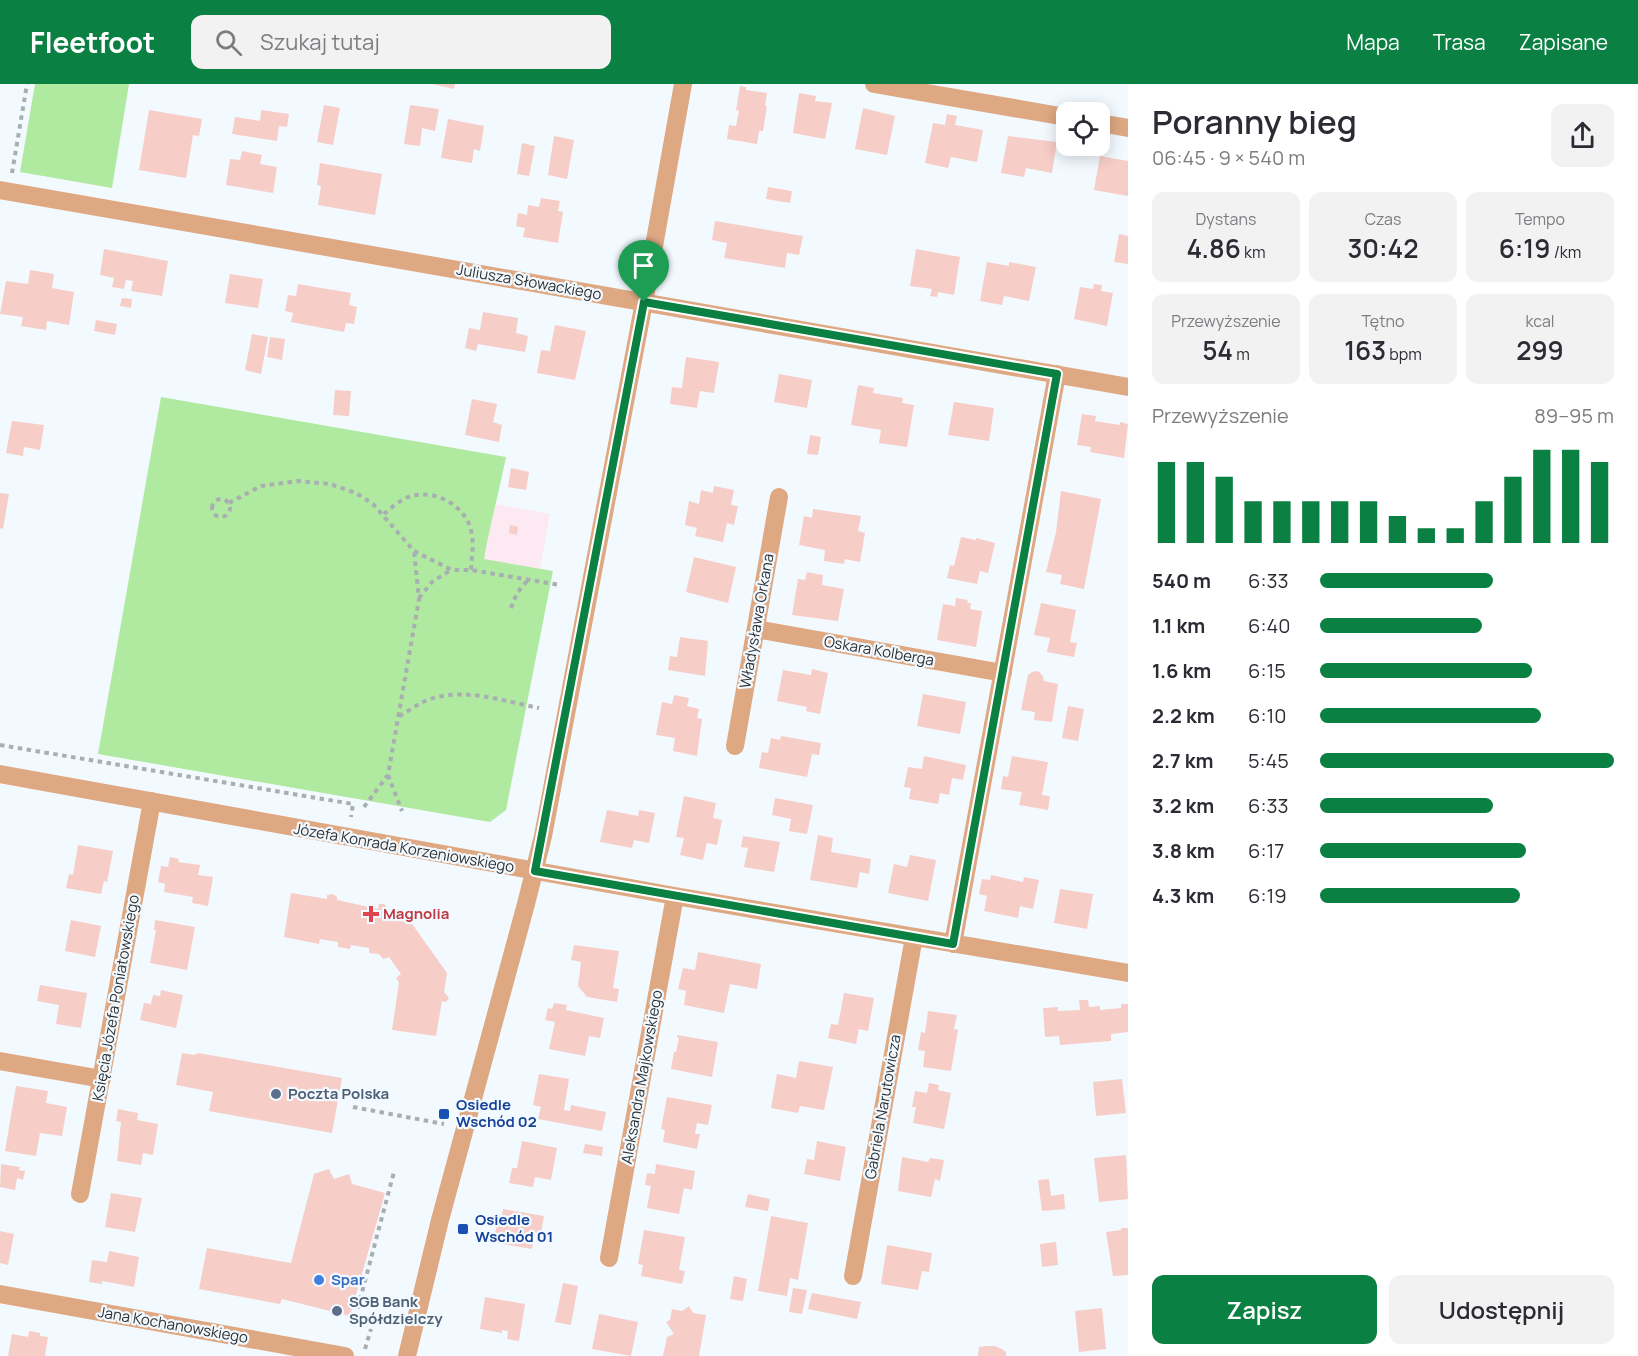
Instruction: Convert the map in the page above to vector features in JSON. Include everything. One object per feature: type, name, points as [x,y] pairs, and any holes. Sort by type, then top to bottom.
[{"type":"street","points":[[407,1356],[440,1220],[535,871],[644,302],[683,84]]},
{"type":"street","points":[[874,84],[1056,115]]},
{"type":"street","points":[[1110,125],[1128,128]]},
{"type":"street","name":"Juliusza Słowackiego","points":[[5,190],[1128,387]]},
{"type":"street","points":[[953,944],[1057,374]]},
{"type":"street","name":"Władysława Orkana","points":[[735,746],[779,497]]},
{"type":"street","name":"Oskara Kolberga","points":[[756,629],[1003,673]]},
{"type":"street","name":"Józefa Konrada Korzeniowskiego","points":[[0,774],[675,896],[1128,973]]},
{"type":"street","name":"Księcia Józefa Poniatowskiego","points":[[80,1194],[152,801]]},
{"type":"street","name":"Aleksandra Majkowskiego","points":[[609,1258],[675,896]]},
{"type":"street","name":"Gabriela Narutowicza","points":[[853,1276],[914,937]]},
{"type":"street","points":[[0,1061],[102,1079]]},
{"type":"street","name":"Jana Kochanowskiego","points":[[0,1294],[345,1356]]},
{"type":"path","points":[[5,190],[27,84]]},
{"type":"path","points":[[229,503],[261,486],[298,481],[337,485],[356,493],[384,514],[414,550],[452,570],[471,570],[560,585]]},
{"type":"path","points":[[384,514],[410,496],[427,495],[444,498],[458,508],[469,524],[473,541],[471,570]]},
{"type":"path","points":[[224,499],[229,503],[229,512],[225,516],[214,514],[212,508],[216,500],[224,499]]},
{"type":"path","points":[[364,807],[388,775],[419,599],[414,550]]},
{"type":"path","points":[[419,599],[432,582],[452,570]]},
{"type":"path","points":[[511,608],[517,593],[528,580]]},
{"type":"path","points":[[398,716],[423,702],[444,695],[459,694],[539,708]]},
{"type":"path","points":[[0,745],[353,804]]},
{"type":"path","points":[[388,775],[402,811]]},
{"type":"path","points":[[353,1107],[465,1128]]},
{"type":"path","points":[[353,1326],[394,1172]]},
{"type":"path","points":[[366,1345],[371,1329]]},
{"type":"shaded area","points":[[494,504],[550,514],[540,569],[484,559]]},
{"type":"green space","points":[[35,84],[129,84],[112,188],[20,172]]},
{"type":"green space","points":[[161,397],[506,457],[484,559],[553,571],[506,810],[490,822],[98,754]]},
{"type":"building","points":[[432,84],[455,84],[454,89]]},
{"type":"building","points":[[740,86],[746,87],[746,90],[767,93],[763,131],[759,131],[757,144],[727,139],[729,125],[736,126]]},
{"type":"building","points":[[799,93],[816,96],[815,101],[832,103],[825,139],[793,133]]},
{"type":"building","points":[[324,105],[340,108],[333,145],[317,142]]},
{"type":"building","points":[[410,105],[439,109],[435,131],[422,128],[420,146],[404,144]]},
{"type":"building","points":[[863,108],[895,116],[887,155],[855,149]]},
{"type":"building","points":[[149,110],[202,119],[199,136],[193,135],[186,178],[139,170]]},
{"type":"building","points":[[261,110],[289,114],[287,127],[279,126],[277,141],[232,134],[235,117],[260,121]]},
{"type":"building","points":[[947,114],[957,116],[955,125],[983,130],[977,162],[951,157],[948,168],[925,163],[933,123],[945,125]]},
{"type":"building","points":[[448,119],[484,126],[480,151],[474,149],[472,163],[441,158]]},
{"type":"building","points":[[554,136],[574,140],[567,179],[548,175]]},
{"type":"building","points":[[1008,136],[1056,142],[1052,173],[1026,168],[1024,177],[1001,173]]},
{"type":"building","points":[[522,143],[535,146],[529,176],[517,174]]},
{"type":"building","points":[[242,151],[262,155],[260,164],[277,167],[273,193],[226,185],[230,159],[240,160]]},
{"type":"building","points":[[1100,156],[1128,161],[1128,196],[1094,190]]},
{"type":"building","points":[[320,163],[382,174],[375,215],[318,205],[321,186],[317,185]]},
{"type":"building","points":[[768,187],[792,191],[790,203],[766,199]]},
{"type":"building","points":[[541,198],[560,201],[558,211],[563,212],[558,243],[523,237],[525,228],[516,226],[518,213],[527,215],[528,205],[539,207]]},
{"type":"building","points":[[715,221],[803,236],[799,255],[787,253],[785,268],[724,258],[727,243],[712,240]]},
{"type":"building","points":[[1119,234],[1128,236],[1128,264],[1114,262]]},
{"type":"building","points":[[104,249],[168,261],[162,296],[131,291],[133,281],[126,280],[124,289],[112,287],[114,278],[100,275]]},
{"type":"building","points":[[916,249],[960,257],[954,295],[938,292],[937,297],[930,296],[932,289],[910,286]]},
{"type":"building","points":[[987,262],[1009,266],[1009,262],[1036,267],[1029,301],[1004,296],[1002,305],[980,301]]},
{"type":"building","points":[[30,270],[54,274],[52,288],[74,292],[69,325],[47,321],[46,330],[21,326],[23,317],[0,314],[6,281],[28,284]]},
{"type":"building","points":[[230,274],[263,279],[258,308],[225,303]]},
{"type":"building","points":[[298,284],[351,293],[349,305],[357,307],[354,324],[346,323],[344,332],[291,322],[293,313],[285,311],[288,295],[296,296]]},
{"type":"building","points":[[1094,284],[1102,285],[1101,291],[1113,293],[1107,326],[1074,319],[1080,287],[1093,289]]},
{"type":"building","points":[[122,298],[132,299],[131,308],[120,306]]},
{"type":"building","points":[[483,312],[518,318],[516,333],[528,336],[525,352],[478,344],[476,351],[465,348],[469,328],[480,330]]},
{"type":"building","points":[[96,320],[117,324],[115,335],[94,331]]},
{"type":"building","points":[[555,325],[586,331],[575,380],[537,373],[541,350],[550,351]]},
{"type":"building","points":[[252,334],[268,337],[261,374],[245,370]]},
{"type":"building","points":[[270,337],[285,339],[282,360],[267,357]]},
{"type":"building","points":[[686,357],[719,362],[714,393],[700,391],[697,408],[670,404],[672,387],[682,388]]},
{"type":"building","points":[[779,374],[812,380],[807,408],[774,402]]},
{"type":"building","points":[[858,385],[874,388],[873,393],[903,398],[902,403],[914,405],[907,447],[879,443],[881,430],[851,425]]},
{"type":"building","points":[[335,390],[351,391],[349,416],[333,415]]},
{"type":"building","points":[[472,399],[497,404],[493,422],[502,425],[499,442],[465,435]]},
{"type":"building","points":[[954,402],[994,408],[989,441],[948,435]]},
{"type":"building","points":[[1082,414],[1096,416],[1095,421],[1128,424],[1124,458],[1090,452],[1091,447],[1077,445]]},
{"type":"building","points":[[12,421],[44,425],[40,450],[24,447],[23,456],[6,453]]},
{"type":"building","points":[[810,435],[821,437],[818,455],[807,454]]},
{"type":"building","points":[[511,468],[529,472],[526,490],[508,487]]},
{"type":"building","points":[[714,486],[734,490],[731,505],[738,506],[734,525],[727,523],[723,542],[695,536],[697,528],[685,525],[689,501],[699,504],[701,490],[713,493]]},
{"type":"building","points":[[1061,491],[1101,499],[1084,589],[1060,584],[1062,575],[1046,572],[1056,532]]},
{"type":"building","points":[[0,493],[9,494],[3,529],[0,528]]},
{"type":"building","points":[[813,509],[861,516],[858,531],[865,533],[860,562],[845,559],[844,564],[824,561],[825,550],[799,545],[804,516],[812,518]]},
{"type":"building","points":[[510,525],[518,527],[517,535],[509,533]]},
{"type":"building","points":[[961,537],[995,543],[988,573],[980,571],[977,584],[947,578],[950,565],[954,566]]},
{"type":"building","points":[[694,557],[736,567],[728,603],[686,592]]},
{"type":"building","points":[[807,572],[823,575],[822,585],[844,589],[838,621],[792,615],[798,579],[805,580]]},
{"type":"building","points":[[956,598],[968,600],[967,603],[971,603],[970,609],[982,611],[976,647],[937,640],[943,604],[955,606]]},
{"type":"building","points":[[1041,603],[1076,610],[1070,642],[1077,643],[1074,657],[1047,652],[1050,638],[1034,635]]},
{"type":"building","points":[[680,637],[708,641],[705,676],[668,670],[670,656],[677,657]]},
{"type":"building","points":[[812,669],[828,673],[820,714],[806,711],[807,707],[777,701],[783,670],[811,675]]},
{"type":"building","points":[[1038,671],[1044,681],[1058,684],[1052,722],[1034,720],[1035,712],[1021,710],[1028,675]]},
{"type":"building","points":[[923,694],[966,702],[960,734],[917,726]]},
{"type":"building","points":[[674,695],[689,698],[687,706],[699,709],[697,718],[702,719],[697,756],[673,751],[675,738],[656,735],[662,702],[672,704]]},
{"type":"building","points":[[1068,706],[1084,709],[1078,741],[1062,738]]},
{"type":"building","points":[[781,736],[821,743],[819,755],[812,754],[807,777],[759,768],[762,752],[768,753],[771,738],[780,740]]},
{"type":"building","points":[[924,756],[966,765],[963,780],[952,778],[949,795],[940,793],[938,804],[909,799],[911,788],[904,787],[908,767],[922,769]]},
{"type":"building","points":[[1012,756],[1048,762],[1042,795],[1050,796],[1048,810],[1019,805],[1022,792],[1001,789],[1003,776],[1008,777]]},
{"type":"building","points":[[684,796],[716,803],[713,818],[722,820],[717,845],[707,843],[703,860],[680,855],[684,838],[676,837]]},
{"type":"building","points":[[775,798],[813,805],[807,834],[789,831],[791,819],[772,815]]},
{"type":"building","points":[[607,810],[638,816],[639,810],[655,813],[649,843],[634,840],[632,848],[600,842]]},
{"type":"building","points":[[818,835],[833,838],[831,852],[871,859],[869,874],[860,872],[857,888],[810,880]]},
{"type":"building","points":[[743,836],[780,842],[774,872],[744,867],[748,848],[741,847]]},
{"type":"building","points":[[78,845],[113,851],[107,882],[104,881],[101,894],[66,888],[69,874],[73,875]]},
{"type":"building","points":[[910,855],[936,860],[928,901],[888,893],[894,864],[907,867]]},
{"type":"building","points":[[170,857],[179,859],[178,862],[200,865],[198,875],[213,877],[208,906],[192,903],[193,897],[164,892],[165,884],[158,882],[161,866],[168,867]]},
{"type":"building","points":[[991,875],[1023,882],[1024,877],[1039,880],[1033,909],[1020,906],[1018,918],[984,911],[987,896],[979,894],[982,879],[990,880]]},
{"type":"building","points":[[1060,889],[1093,894],[1087,929],[1054,923]]},
{"type":"building","points":[[291,893],[327,899],[327,895],[333,894],[337,900],[378,909],[379,904],[384,904],[387,910],[405,914],[447,973],[444,992],[449,998],[446,1002],[442,1001],[436,1036],[392,1030],[399,983],[396,978],[401,974],[389,957],[383,959],[379,954],[369,953],[369,948],[351,945],[350,949],[338,947],[338,942],[320,939],[319,944],[284,937]]},
{"type":"building","points":[[71,920],[101,926],[95,957],[65,951]]},
{"type":"building","points":[[155,920],[195,927],[187,970],[150,963],[156,930],[154,930]]},
{"type":"building","points":[[574,945],[619,951],[613,988],[619,989],[617,1002],[587,997],[578,986],[581,962],[571,960]]},
{"type":"building","points":[[698,952],[761,964],[757,989],[730,984],[724,1013],[684,1005],[686,991],[678,989],[683,968],[695,970]]},
{"type":"building","points":[[40,985],[87,993],[81,1028],[56,1024],[59,1005],[37,1001]]},
{"type":"building","points":[[161,990],[183,995],[176,1028],[140,1020],[144,1003],[151,1004],[153,995],[160,996]]},
{"type":"building","points":[[844,993],[874,998],[868,1031],[859,1029],[856,1044],[828,1038],[831,1024],[838,1025]]},
{"type":"building","points":[[1079,1000],[1088,1000],[1089,1007],[1100,1006],[1100,1010],[1121,1008],[1121,1004],[1128,1004],[1128,1032],[1111,1034],[1111,1041],[1060,1045],[1059,1036],[1045,1037],[1043,1008],[1058,1007],[1058,1011],[1080,1010]]},
{"type":"building","points":[[554,1003],[567,1005],[566,1010],[604,1018],[600,1038],[589,1036],[585,1056],[549,1049],[555,1022],[545,1020],[548,1008],[552,1009]]},
{"type":"building","points":[[928,1011],[957,1015],[954,1029],[958,1030],[951,1071],[923,1067],[925,1051],[918,1050],[921,1032],[925,1033]]},
{"type":"building","points":[[677,1035],[718,1042],[712,1077],[671,1069],[679,1038]]},
{"type":"building","name":"Poczta Polska","points":[[182,1053],[194,1055],[198,1053],[342,1078],[332,1133],[209,1111],[213,1092],[176,1085]]},
{"type":"building","points":[[799,1061],[833,1067],[824,1110],[800,1106],[798,1113],[771,1108],[777,1074],[796,1078]]},
{"type":"building","points":[[539,1074],[569,1079],[564,1110],[570,1111],[571,1105],[606,1112],[602,1131],[538,1119],[541,1107],[533,1105]]},
{"type":"building","points":[[1122,1079],[1126,1113],[1096,1116],[1093,1082]]},
{"type":"building","points":[[929,1083],[939,1085],[938,1090],[951,1093],[944,1129],[913,1123],[916,1107],[912,1107],[915,1091],[927,1093]]},
{"type":"building","points":[[16,1086],[48,1091],[46,1103],[67,1107],[62,1136],[40,1133],[36,1156],[5,1151]]},
{"type":"building","points":[[667,1097],[712,1105],[708,1125],[697,1123],[695,1134],[700,1134],[697,1149],[663,1142],[665,1130],[661,1129]]},
{"type":"building","points":[[118,1109],[138,1113],[137,1120],[158,1124],[153,1155],[143,1153],[141,1165],[117,1161],[121,1122],[116,1121]]},
{"type":"building","points":[[522,1141],[557,1148],[551,1180],[535,1177],[533,1187],[509,1183],[512,1168],[517,1168]]},
{"type":"building","points":[[817,1141],[846,1147],[840,1181],[804,1174],[807,1159],[814,1160]]},
{"type":"building","points":[[585,1144],[603,1147],[602,1156],[583,1153]]},
{"type":"building","points":[[1126,1155],[1128,1199],[1099,1202],[1094,1158]]},
{"type":"building","points":[[902,1157],[928,1162],[930,1158],[944,1160],[940,1181],[935,1179],[931,1197],[898,1191]]},
{"type":"building","points":[[1,1164],[20,1167],[19,1170],[25,1171],[23,1180],[17,1178],[15,1190],[0,1187]]},
{"type":"building","points":[[656,1164],[695,1171],[692,1190],[684,1188],[679,1214],[647,1208],[651,1186],[645,1185],[647,1173],[655,1174]]},
{"type":"building","points":[[329,1169],[334,1179],[349,1174],[352,1184],[385,1193],[350,1316],[282,1299],[280,1304],[199,1289],[207,1248],[291,1263],[314,1174]]},
{"type":"building","points":[[1049,1179],[1051,1196],[1064,1194],[1065,1209],[1042,1211],[1038,1180]]},
{"type":"building","points":[[111,1193],[142,1198],[135,1232],[105,1227]]},
{"type":"building","points":[[748,1194],[770,1199],[768,1211],[745,1207]]},
{"type":"building","points":[[503,1209],[544,1216],[541,1233],[535,1232],[532,1249],[490,1242],[497,1224],[500,1225]]},
{"type":"building","points":[[771,1216],[808,1223],[798,1280],[790,1278],[787,1296],[758,1291]]},
{"type":"building","points":[[1121,1228],[1128,1228],[1128,1275],[1113,1276],[1106,1232],[1121,1230]]},
{"type":"building","points":[[644,1230],[685,1237],[679,1270],[685,1271],[682,1284],[641,1276],[643,1265],[638,1264]]},
{"type":"building","points":[[0,1231],[14,1234],[8,1265],[0,1263]]},
{"type":"building","points":[[1056,1242],[1058,1265],[1042,1267],[1040,1244]]},
{"type":"building","points":[[887,1245],[932,1253],[929,1272],[922,1271],[918,1290],[881,1284]]},
{"type":"building","points":[[109,1251],[139,1257],[134,1287],[102,1281],[102,1284],[89,1282],[92,1260],[107,1262]]},
{"type":"building","points":[[734,1276],[747,1279],[743,1301],[730,1299]]},
{"type":"building","points":[[563,1283],[578,1286],[571,1325],[555,1322]]},
{"type":"building","points":[[793,1288],[807,1290],[802,1314],[789,1312]]},
{"type":"building","points":[[812,1293],[861,1302],[857,1319],[808,1309]]},
{"type":"building","points":[[485,1297],[525,1304],[519,1341],[507,1339],[508,1331],[502,1330],[502,1333],[480,1329]]},
{"type":"building","points":[[689,1306],[693,1313],[706,1315],[699,1356],[663,1356],[667,1337],[674,1334],[666,1322],[670,1320],[672,1309],[682,1311]]},
{"type":"building","points":[[1102,1308],[1106,1349],[1079,1352],[1075,1311]]},
{"type":"building","points":[[599,1314],[638,1322],[631,1356],[592,1349]]},
{"type":"building","points":[[29,1331],[48,1337],[45,1356],[8,1356],[12,1334],[28,1337]]},
{"type":"building","points":[[979,1347],[1002,1349],[1006,1352],[1006,1356],[978,1356]]},
{"type":"place","name":"Magnolia","points":[[371,914]]},
{"type":"place","name":"Poczta Polska","points":[[276,1094]]},
{"type":"place","name":"Osiedle Wschód 02","points":[[444,1114]]},
{"type":"place","name":"Osiedle Wschód 01","points":[[463,1229]]},
{"type":"place","name":"Spar","points":[[319,1280]]},
{"type":"place","name":"SGB Bank Spółdzielczy","points":[[337,1311]]},
{"type":"route","points":[[644,302],[1057,374],[953,944],[535,871],[644,302]]}]
